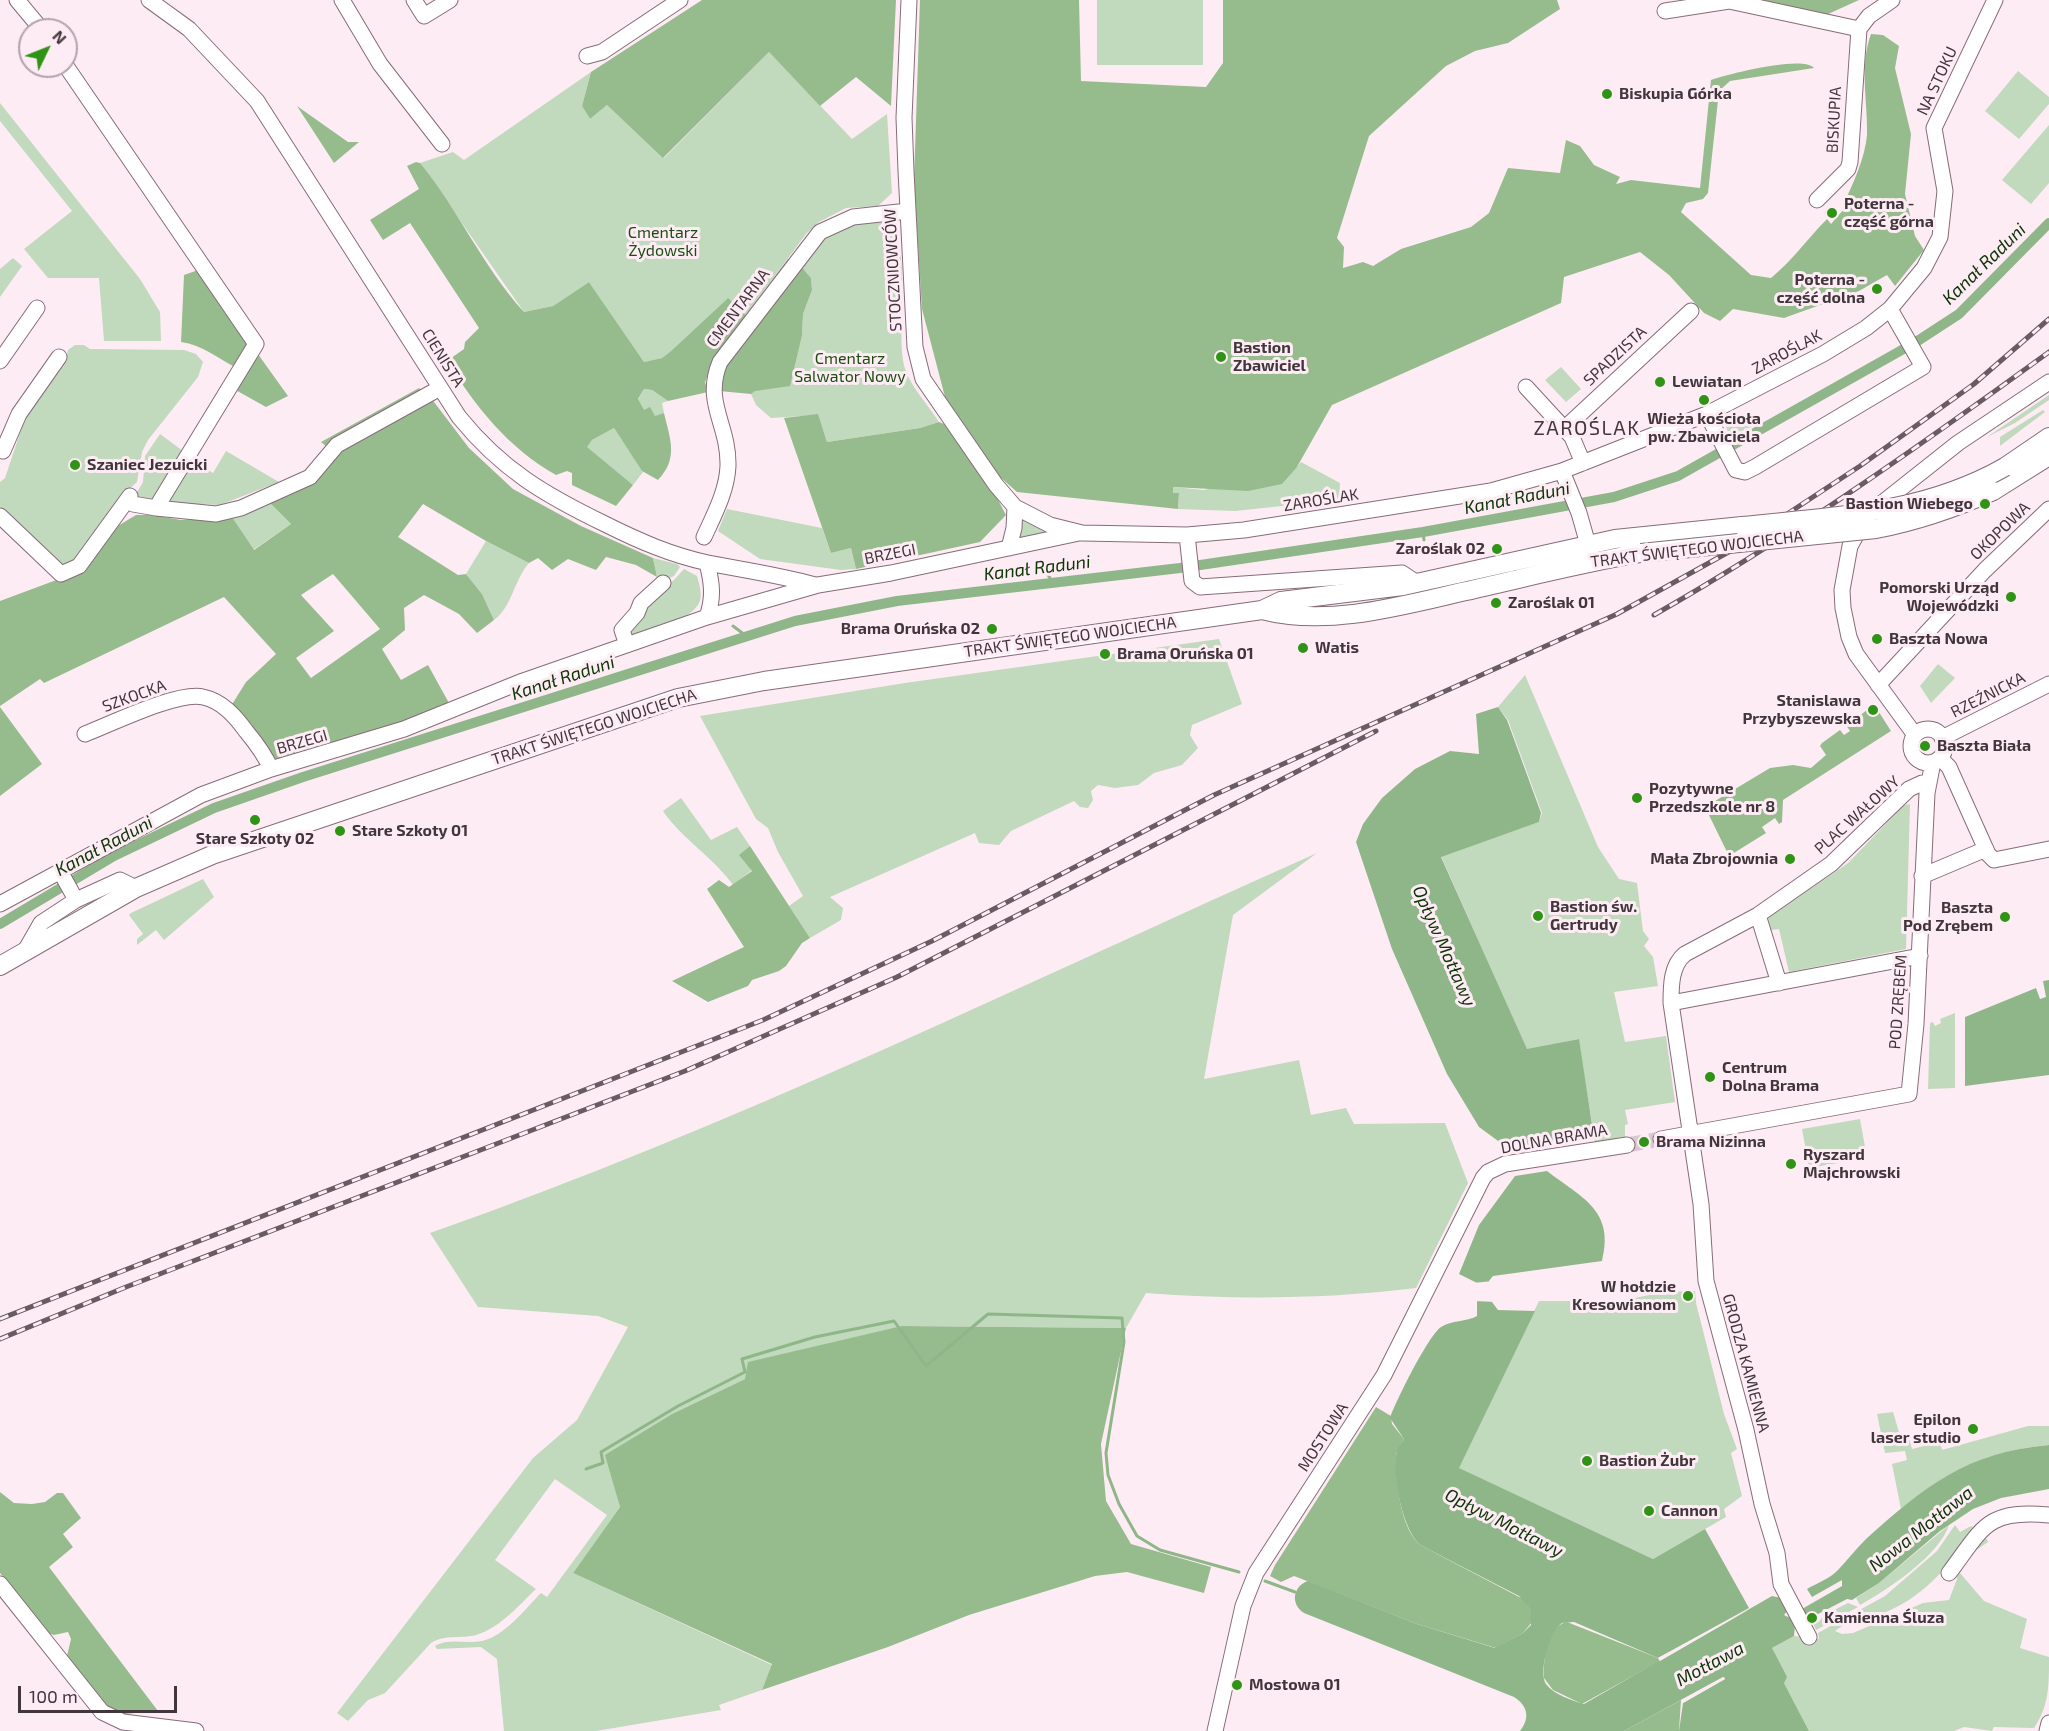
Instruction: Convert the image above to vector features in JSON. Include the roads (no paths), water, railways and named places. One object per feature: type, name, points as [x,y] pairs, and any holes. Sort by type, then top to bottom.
[{"type":"main road","name":"TRAKT ŚWIĘTEGO WOJCIECHA","points":[[0,966],[136,888],[212,855],[678,698],[776,679],[1262,610],[1281,601],[1361,593],[1590,552],[1641,553],[1910,523],[1958,507],[2007,475],[2049,437]]},
{"type":"main road","name":"TRAKT ŚWIĘTEGO WOJCIECHA","points":[[1262,610],[1285,616],[1376,610],[1590,552],[1671,533],[1879,512],[1924,502],[2007,475],[2049,456]]},
{"type":"street","points":[[17,0],[32,18]]},
{"type":"street","name":"CIENISTA","points":[[149,0],[189,29],[256,101],[440,387],[475,436],[492,454],[548,496],[642,542],[708,563],[781,575],[818,585]]},
{"type":"street","points":[[342,0],[380,64],[442,144]]},
{"type":"street","points":[[414,0],[424,16],[450,0]]},
{"type":"street","points":[[587,56],[604,51],[680,0]]},
{"type":"street","name":"STOCZNIOWCÓW","points":[[909,0],[904,118],[915,347],[919,369],[935,398],[989,476],[1015,507],[1050,525],[1082,533]]},
{"type":"street","points":[[1665,11],[1730,1],[1859,29],[1869,16],[1892,0]]},
{"type":"street","name":"NA STOKU","points":[[1890,309],[1924,268],[1940,237],[1946,191],[1934,128],[1995,0]]},
{"type":"street","name":"BISKUPIA","points":[[1817,200],[1848,169],[1850,162],[1859,29]]},
{"type":"street","points":[[74,78],[256,344],[156,508]]},
{"type":"street","name":"CMENTARNA","points":[[704,537],[718,507],[728,468],[724,434],[712,391],[713,379],[720,362],[820,232],[853,217],[908,211]]},
{"type":"street","points":[[0,361],[37,308]]},
{"type":"street","points":[[1707,414],[1736,471],[1745,472],[1755,467],[1923,367],[1890,309]]},
{"type":"street","name":"ZAROŚLAK","points":[[1082,533],[1187,535],[1244,530],[1484,492],[1562,471],[1707,414],[1834,348],[1866,328],[1890,309]]},
{"type":"street","name":"SPADZISTA","points":[[1565,428],[1691,311]]},
{"type":"street","points":[[1,454],[19,414],[59,357]]},
{"type":"street","points":[[1918,733],[1878,685],[1856,654],[1843,608],[1843,573],[1857,531],[1881,504],[1931,464],[2049,382]]},
{"type":"street","points":[[0,516],[61,574],[80,566],[128,498],[134,504],[156,508],[216,514],[241,508],[310,477],[337,445],[440,387]]},
{"type":"street","points":[[1526,387],[1572,437],[1583,463]]},
{"type":"street","points":[[1562,471],[1582,522],[1590,552]]},
{"type":"street","points":[[1009,548],[1014,528],[1015,507]]},
{"type":"street","name":"OKOPOWA","points":[[1878,685],[1909,648],[1985,570],[2049,509]]},
{"type":"street","name":"BRZEGI","points":[[0,904],[61,873],[201,795],[271,769],[404,729],[523,681],[707,617],[818,585],[1082,533]]},
{"type":"street","points":[[1187,535],[1192,581],[1200,587],[1401,573],[1417,583]]},
{"type":"street","points":[[707,617],[712,601],[712,581],[708,563]]},
{"type":"street","points":[[627,645],[622,630],[637,613],[641,603],[663,583]]},
{"type":"street","name":"RZEŹNICKA","points":[[1942,738],[2049,684]]},
{"type":"street","name":"SZKOCKA","points":[[85,734],[172,701],[201,696],[213,700],[230,712],[259,747],[271,769]]},
{"type":"street","points":[[1918,733],[1930,730],[1942,738],[1944,748],[1931,760]]},
{"type":"street","points":[[1918,733],[1911,750],[1949,767],[1986,849],[1994,860],[2049,849]]},
{"type":"street","name":"POD ZRĘBEM","points":[[1690,1134],[1909,1094],[1920,956],[1924,788],[1931,760]]},
{"type":"street","name":"PLAC WAŁOWY","points":[[1690,1134],[1671,1004],[1676,965],[1679,959],[1692,949],[1758,915],[1841,856],[1909,789],[1924,788]]},
{"type":"street","points":[[1922,876],[1986,849]]},
{"type":"street","points":[[61,873],[73,895]]},
{"type":"street","points":[[25,951],[41,923],[73,895],[120,880],[136,888]]},
{"type":"street","points":[[1758,915],[1779,983]]},
{"type":"street","points":[[1671,1004],[1920,956]]},
{"type":"street","points":[[1661,1139],[1690,1134]]},
{"type":"street","name":"GRODZA KAMIENNA","points":[[1690,1134],[1703,1222],[1703,1263],[1706,1281],[1746,1430],[1760,1496],[1777,1552],[1781,1584],[1790,1605],[1806,1631]]},
{"type":"street","name":"DOLNA BRAMA","points":[[1488,1172],[1505,1164],[1627,1145]]},
{"type":"street","name":"MOSTOWA","points":[[1215,1731],[1244,1606],[1256,1573],[1384,1376],[1479,1185],[1488,1172]]},
{"type":"street","points":[[1949,1573],[1984,1525],[2018,1514],[2049,1515]]},
{"type":"street","points":[[0,1584],[102,1712],[123,1722],[196,1731]]},
{"type":"street","points":[[2047,1731],[2049,1723]]},
{"type":"water","name":"Opływ Motławy","points":[[1498,707],[1507,720],[1541,813],[1539,822],[1441,857],[1527,1049],[1579,1039],[1594,1138],[1509,1149],[1479,1127],[1447,1074],[1392,949],[1356,842],[1363,824],[1382,798],[1415,769],[1450,751],[1479,754],[1476,714]]},
{"type":"water","points":[[2049,980],[2049,1075],[1965,1086],[1965,1017],[2036,988],[2040,999],[2046,997],[2043,981]]},
{"type":"water","points":[[1547,1171],[1583,1198],[1600,1217],[1605,1244],[1602,1261],[1493,1276],[1489,1281],[1492,1302],[1498,1310],[1535,1311],[1459,1468],[1653,1559],[1705,1529],[1749,1608],[1658,1658],[1574,1622],[1562,1623],[1553,1634],[1546,1652],[1543,1670],[1546,1684],[1558,1694],[1584,1704],[1772,1596],[1781,1598],[1788,1610],[1784,1615],[1788,1617],[1842,1586],[1842,1580],[1812,1597],[1807,1589],[1835,1573],[1866,1539],[1928,1488],[1971,1464],[1994,1455],[2049,1445],[2049,1489],[2001,1498],[1973,1509],[1940,1531],[1879,1583],[1852,1600],[1847,1599],[1795,1626],[1794,1636],[1772,1648],[1787,1677],[1784,1683],[1809,1731],[1679,1731],[1683,1703],[1725,1679],[1723,1677],[1624,1731],[1520,1731],[1526,1712],[1522,1704],[1514,1697],[1304,1613],[1297,1605],[1296,1591],[1308,1581],[1417,1624],[1495,1648],[1523,1633],[1531,1625],[1530,1609],[1519,1596],[1422,1546],[1415,1539],[1404,1516],[1397,1488],[1396,1461],[1398,1449],[1404,1439],[1390,1418],[1413,1370],[1435,1333],[1445,1325],[1477,1316],[1477,1283],[1459,1274],[1479,1225],[1515,1176]]},
{"type":"waterway","name":"Kanał Raduni","points":[[0,924],[114,856],[214,808],[303,777],[795,621],[897,601],[1180,568],[1423,532],[1614,497],[1678,476],[1916,342],[1959,314],[2049,223]]},
{"type":"waterway","points":[[1423,532],[1424,540]]},
{"type":"waterway","points":[[1042,566],[1054,584]]},
{"type":"waterway","points":[[733,626],[745,635]]},
{"type":"waterway","points":[[586,1469],[603,1463],[601,1452],[678,1406],[745,1372],[742,1359],[815,1337],[894,1321],[926,1366],[988,1314],[1122,1318],[1124,1342],[1106,1453],[1108,1475],[1119,1504],[1137,1536],[1160,1550],[1239,1572]]},
{"type":"waterway","points":[[1265,1581],[1295,1592]]},
{"type":"tunnel","points":[[1627,1145],[1661,1139]]},
{"type":"railway","points":[[0,1319],[763,1020],[932,941],[1214,795],[1617,614],[1734,549],[1860,466],[1974,384],[2049,319]]},
{"type":"railway","points":[[1654,615],[1756,554],[1855,489],[2049,352]]},
{"type":"railway","points":[[0,1339],[126,1287],[685,1071],[897,977],[1376,731]]},
{"type":"place","name":"Biskupia Górka","points":[[1607,94]]},
{"type":"place","name":"Poterna - część górna","points":[[1832,213]]},
{"type":"place","name":"Poterna - część dolna","points":[[1877,289]]},
{"type":"place","name":"Bastion Zbawiciel","points":[[1221,357]]},
{"type":"place","name":"Lewiatan","points":[[1660,382]]},
{"type":"place","name":"Wieża kościoła pw. Zbawiciela","points":[[1704,400]]},
{"type":"place","name":"Szaniec Jezuicki","points":[[75,465]]},
{"type":"place","name":"Bastion Wiebego","points":[[1985,504]]},
{"type":"place","name":"Zaroślak 02","points":[[1497,549]]},
{"type":"place","name":"Pomorski Urząd Wojewódzki","points":[[2011,597]]},
{"type":"place","name":"Zaroślak 01","points":[[1496,603]]},
{"type":"place","name":"Brama Oruńska 02","points":[[992,629]]},
{"type":"place","name":"Baszta Nowa","points":[[1877,639]]},
{"type":"place","name":"Watis","points":[[1303,648]]},
{"type":"place","name":"Brama Oruńska 01","points":[[1105,654]]},
{"type":"place","name":"Stanislawa Przybyszewska","points":[[1873,710]]},
{"type":"place","name":"Baszta Biała","points":[[1925,746]]},
{"type":"place","name":"Pozytywne Przedszkole nr 8","points":[[1637,798]]},
{"type":"place","name":"Stare Szkoty 02","points":[[255,820]]},
{"type":"place","name":"Stare Szkoty 01","points":[[340,831]]},
{"type":"place","name":"Mała Zbrojownia","points":[[1790,859]]},
{"type":"place","name":"Bastion św. Gertrudy","points":[[1538,916]]},
{"type":"place","name":"Baszta Pod Zrębem","points":[[2005,917]]},
{"type":"place","name":"Centrum Dolna Brama","points":[[1710,1077]]},
{"type":"place","name":"Brama Nizinna","points":[[1644,1142]]},
{"type":"place","name":"Ryszard Majchrowski","points":[[1791,1164]]},
{"type":"place","name":"W hołdzie Kresowianom","points":[[1688,1296]]},
{"type":"place","name":"Epilon laser studio","points":[[1973,1429]]},
{"type":"place","name":"Bastion Żubr","points":[[1587,1461]]},
{"type":"place","name":"Cannon","points":[[1649,1511]]},
{"type":"place","name":"Kamienna Śluza","points":[[1812,1618]]},
{"type":"place","name":"Mostowa 01","points":[[1237,1685]]},
{"type":"district","name":"ZAROŚLAK","points":[[1587,428]]},
{"type":"park label","name":"Cmentarz Żydowski","points":[[663,242]]},
{"type":"park label","name":"Cmentarz Salwator Nowy","points":[[850,368]]},
{"type":"water label","name":"Nowa Motława","points":[[1921,1529]]},
{"type":"water label","name":"Motława","points":[[1710,1664]]}]
